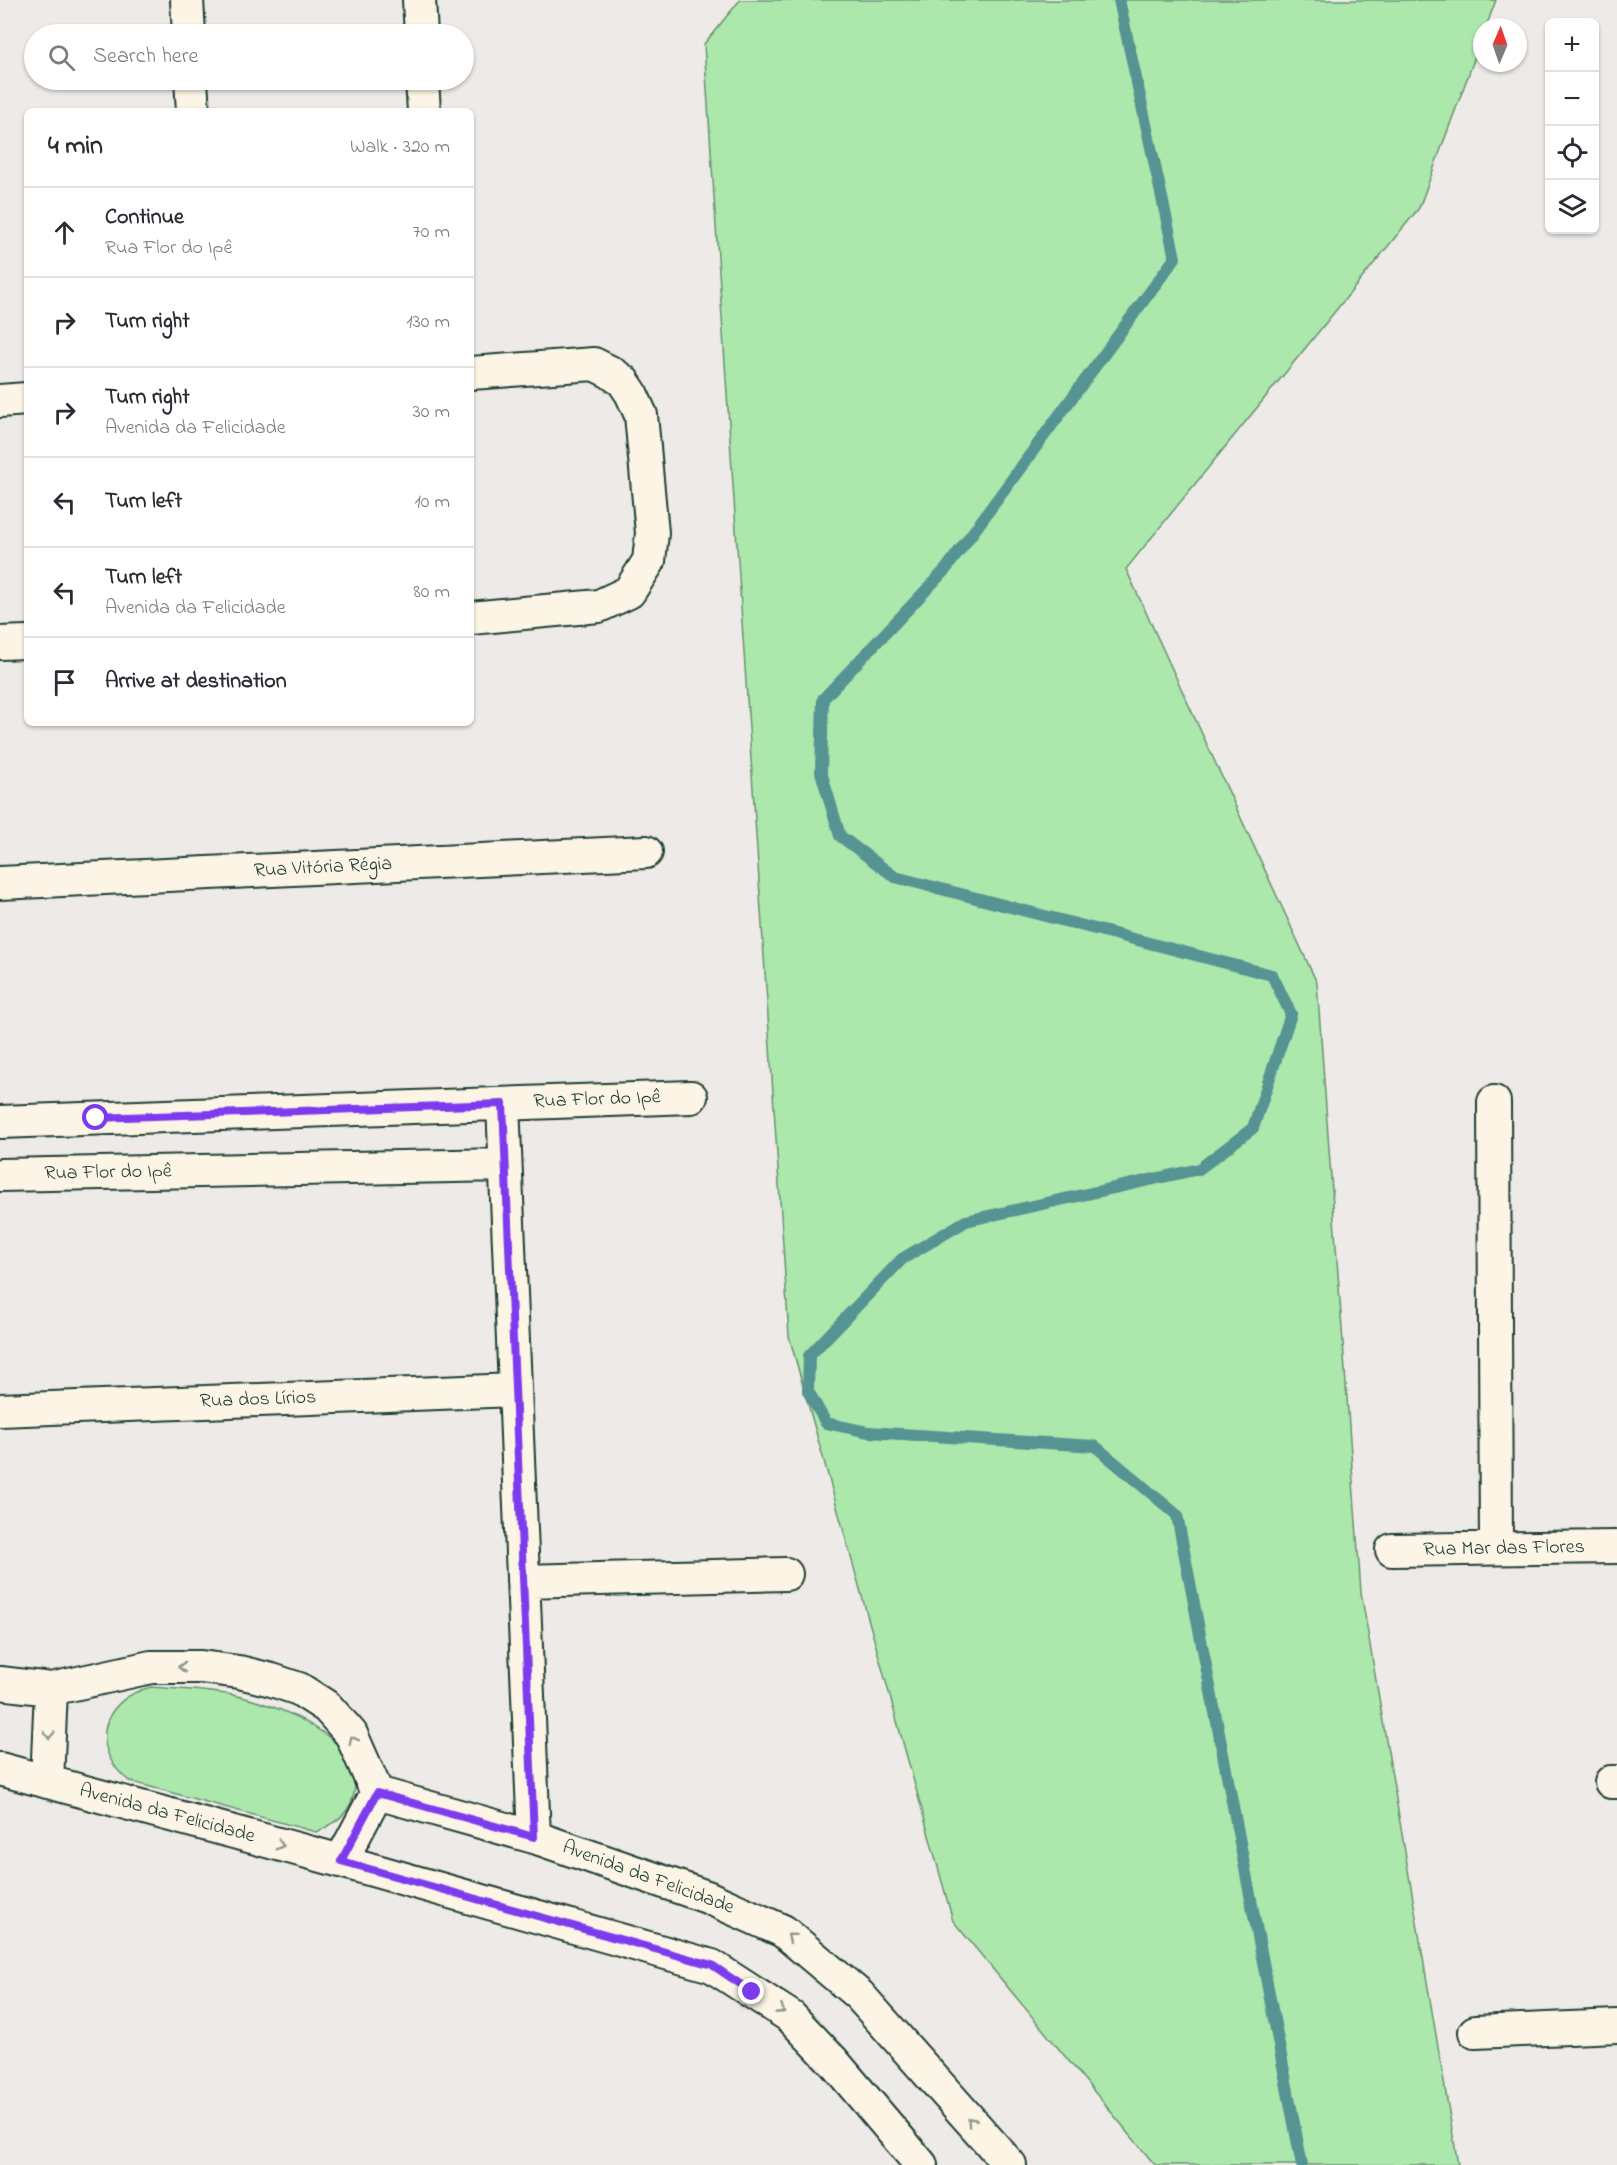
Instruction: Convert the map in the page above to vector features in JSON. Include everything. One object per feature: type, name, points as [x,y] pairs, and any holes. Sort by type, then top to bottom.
[{"type":"street","points":[[187,0],[188,24]]},
{"type":"street","points":[[419,0],[420,24]]},
{"type":"street","points":[[192,90],[193,108]]},
{"type":"street","points":[[423,90],[424,108]]},
{"type":"street","points":[[474,373],[594,364],[623,381],[641,415],[652,533],[649,561],[629,592],[599,606],[474,618]]},
{"type":"street","points":[[0,401],[24,399]]},
{"type":"street","points":[[0,643],[24,642]]},
{"type":"street","name":"Rua Vitória Régia","points":[[0,883],[646,852]]},
{"type":"street","name":"Rua Flor do Ipê","points":[[0,1122],[691,1097]]},
{"type":"street","points":[[1494,1102],[1496,1548]]},
{"type":"street","points":[[503,1104],[534,1837]]},
{"type":"street","name":"Rua Flor do Ipê","points":[[0,1175],[505,1165]]},
{"type":"street","name":"Rua dos Lírios","points":[[0,1410],[515,1390]]},
{"type":"street","name":"Rua Mar das Flores","points":[[1392,1550],[1617,1547]]},
{"type":"street","points":[[523,1581],[786,1574]]},
{"type":"street","points":[[0,1683],[51,1689],[151,1667],[201,1667],[239,1672],[300,1689],[327,1707],[351,1734],[377,1793],[341,1861]]},
{"type":"street","points":[[47,1782],[51,1689]]},
{"type":"street","name":"Avenida da Felicidade","points":[[0,1769],[341,1861],[712,1965],[791,2018],[833,2061],[921,2165]]},
{"type":"street","name":"Avenida da Felicidade","points":[[377,1793],[534,1837],[707,1897],[783,1931],[859,1995],[1010,2165]]},
{"type":"street","points":[[1475,2032],[1617,2026]]},
{"type":"green space","points":[[740,0],[1496,0],[1489,18],[1473,18],[1473,62],[1419,208],[1126,569],[1317,983],[1361,1592],[1458,2165],[1155,2165],[953,1921],[789,1336],[704,44]]},
{"type":"green space","points":[[151,1687],[202,1691],[250,1699],[290,1714],[311,1725],[344,1752],[353,1769],[355,1787],[351,1803],[343,1815],[331,1825],[316,1832],[129,1781],[116,1768],[108,1754],[105,1740],[106,1726],[111,1713],[121,1702],[134,1693]]},
{"type":"waterway","points":[[1119,0],[1175,258],[946,569],[823,699],[821,772],[840,836],[895,877],[1272,975],[1291,1014],[1253,1128],[1199,1169],[966,1221],[902,1259],[809,1356],[808,1391],[826,1423],[868,1432],[1095,1446],[1177,1515],[1302,2165]]},
{"type":"route","points":[[96,1118],[503,1104],[534,1837],[377,1793],[341,1861],[712,1965],[752,1992]]}]
